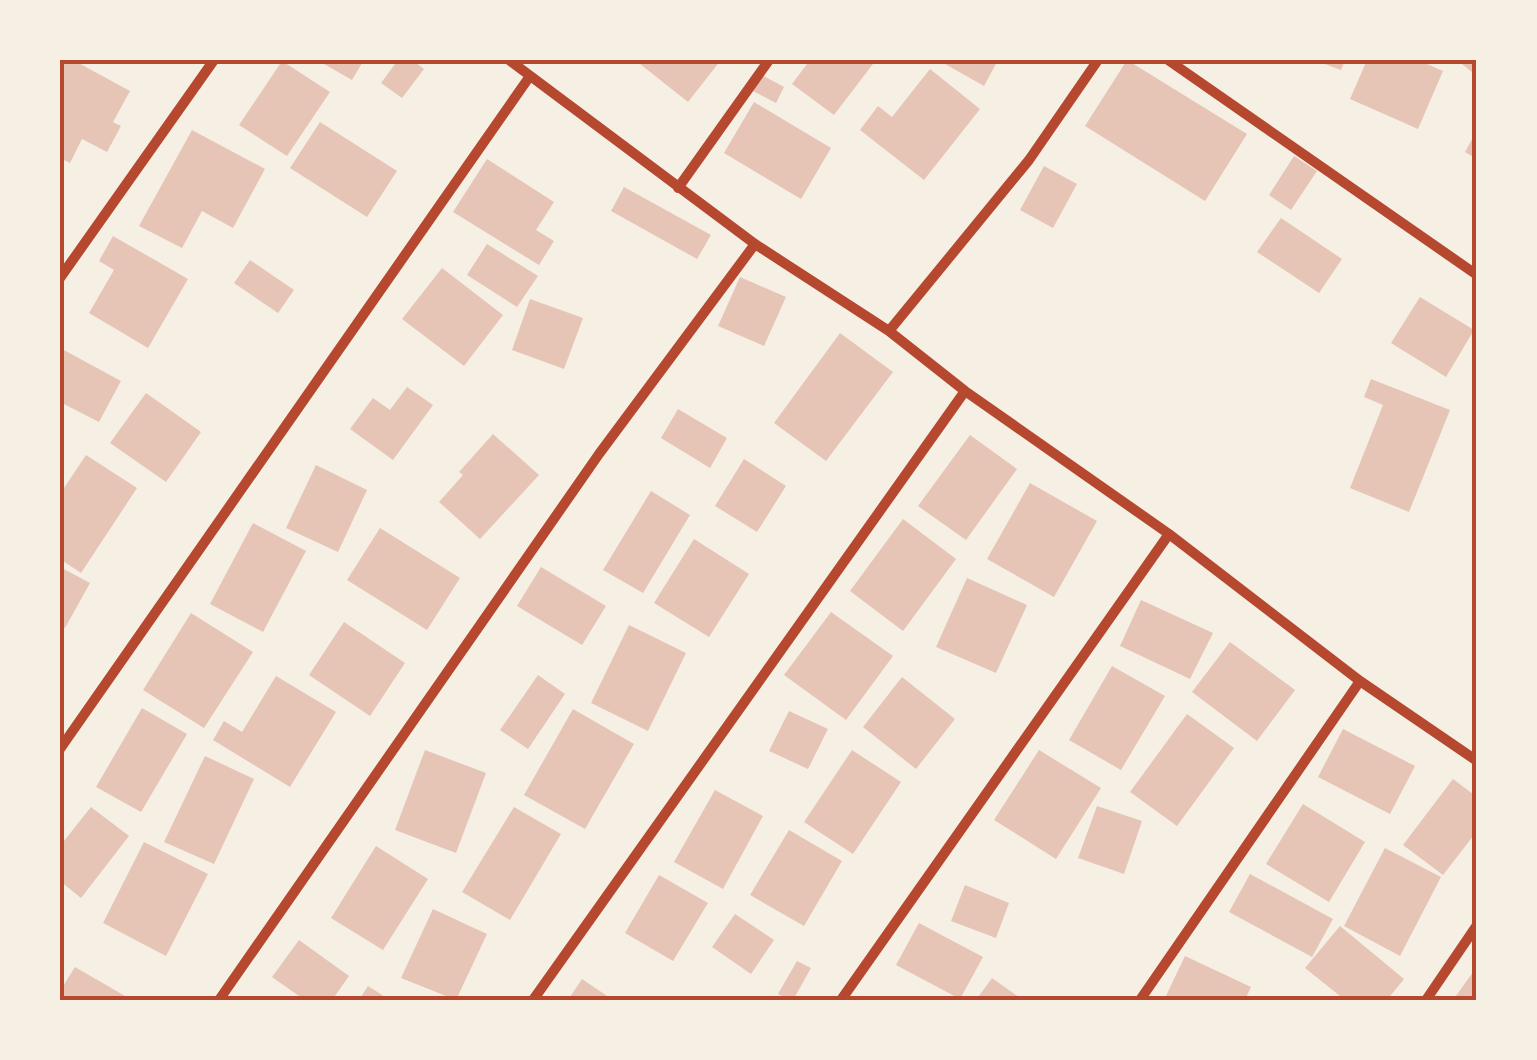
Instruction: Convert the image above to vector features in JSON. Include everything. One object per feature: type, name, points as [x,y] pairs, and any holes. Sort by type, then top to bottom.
[{"type":"street","points":[[60,278],[214,60]]},
{"type":"street","points":[[509,60],[755,244],[889,331],[965,391],[1169,534],[1360,681],[1477,761]]},
{"type":"street","points":[[678,188],[769,60]]},
{"type":"street","points":[[889,331],[1029,160],[1098,60]]},
{"type":"street","points":[[1168,60],[1477,275]]},
{"type":"street","points":[[60,750],[530,76]]},
{"type":"street","points":[[220,1000],[599,454],[755,244]]},
{"type":"street","points":[[533,1000],[965,391]]},
{"type":"street","points":[[841,1000],[1169,534]]},
{"type":"street","points":[[1140,1000],[1360,681]]},
{"type":"street","points":[[1426,1000],[1477,925]]},
{"type":"building","points":[[61,60],[73,60],[130,91],[113,122],[121,126],[107,152],[82,139],[70,163],[60,158]]},
{"type":"building","points":[[317,60],[364,60],[352,80]]},
{"type":"building","points":[[398,60],[412,60],[424,69],[402,98],[381,83]]},
{"type":"building","points":[[635,60],[721,60],[688,102]]},
{"type":"building","points":[[810,60],[876,60],[834,115],[792,84]]},
{"type":"building","points":[[938,60],[998,60],[984,86]]},
{"type":"building","points":[[1127,60],[1247,134],[1205,201],[1085,126]]},
{"type":"building","points":[[1314,60],[1345,60],[1341,70]]},
{"type":"building","points":[[1367,60],[1418,60],[1443,71],[1418,129],[1350,99]]},
{"type":"building","points":[[1457,60],[1477,60],[1477,76]]},
{"type":"building","points":[[282,61],[330,92],[287,156],[239,125]]},
{"type":"building","points":[[930,69],[980,109],[924,180],[860,130],[878,106],[892,117]]},
{"type":"building","points":[[762,75],[784,87],[776,103],[753,91]]},
{"type":"building","points":[[754,102],[831,148],[801,199],[724,153]]},
{"type":"building","points":[[320,122],[397,171],[367,217],[290,168]]},
{"type":"building","points":[[192,130],[265,169],[233,228],[202,211],[182,248],[139,226]]},
{"type":"building","points":[[1477,130],[1477,159],[1465,152]]},
{"type":"building","points":[[1294,156],[1317,171],[1291,210],[1269,195]]},
{"type":"building","points":[[487,159],[554,202],[536,230],[554,241],[539,265],[453,212]]},
{"type":"building","points":[[1044,166],[1077,184],[1053,228],[1020,210]]},
{"type":"building","points":[[624,187],[711,235],[697,259],[611,211]]},
{"type":"building","points":[[1281,218],[1342,259],[1319,293],[1257,252]]},
{"type":"building","points":[[113,236],[188,279],[148,348],[89,313],[114,270],[99,261]]},
{"type":"building","points":[[487,244],[538,276],[517,307],[467,275]]},
{"type":"building","points":[[250,260],[294,290],[278,313],[234,283]]},
{"type":"building","points":[[442,268],[503,315],[464,366],[402,319]]},
{"type":"building","points":[[740,277],[786,297],[764,346],[718,326]]},
{"type":"building","points":[[1420,297],[1474,330],[1446,377],[1391,343]]},
{"type":"building","points":[[530,299],[583,318],[564,369],[512,350]]},
{"type":"building","points":[[840,333],[893,372],[826,461],[774,423]]},
{"type":"building","points":[[60,348],[121,381],[99,422],[60,402]]},
{"type":"building","points":[[1371,379],[1450,410],[1409,512],[1350,488],[1383,405],[1364,397]]},
{"type":"building","points":[[407,387],[433,405],[393,460],[350,429],[373,398],[390,410]]},
{"type":"building","points":[[146,393],[201,432],[166,482],[110,443]]},
{"type":"building","points":[[678,409],[727,438],[710,468],[661,438]]},
{"type":"building","points":[[493,434],[539,475],[480,539],[439,502]]},
{"type":"building","points":[[970,435],[1017,469],[966,540],[918,506]]},
{"type":"building","points":[[86,455],[137,488],[81,573],[60,559],[60,494]]},
{"type":"building","points":[[744,459],[786,486],[757,532],[715,506]]},
{"type":"building","points":[[316,465],[367,490],[338,552],[286,528]]},
{"type":"building","points":[[1030,483],[1097,521],[1054,597],[987,559]]},
{"type":"building","points":[[651,491],[690,515],[643,593],[603,570]]},
{"type":"building","points":[[903,519],[956,559],[903,631],[850,591]]},
{"type":"building","points":[[253,523],[306,551],[263,632],[210,604]]},
{"type":"building","points":[[380,528],[460,578],[427,630],[347,580]]},
{"type":"building","points":[[694,539],[749,574],[709,637],[654,603]]},
{"type":"building","points":[[60,567],[90,583],[65,628],[60,626]]},
{"type":"building","points":[[541,567],[606,606],[582,645],[517,606]]},
{"type":"building","points":[[967,578],[1027,605],[996,673],[936,647]]},
{"type":"building","points":[[1141,600],[1213,633],[1190,679],[1120,646]]},
{"type":"building","points":[[831,612],[893,656],[846,720],[784,675]]},
{"type":"building","points":[[191,613],[253,652],[204,728],[143,690]]},
{"type":"building","points":[[344,622],[405,663],[370,716],[309,675]]},
{"type":"building","points":[[629,625],[686,653],[648,731],[591,703]]},
{"type":"building","points":[[1230,642],[1295,690],[1257,741],[1192,692]]},
{"type":"building","points":[[1112,666],[1165,696],[1121,770],[1069,740]]},
{"type":"building","points":[[538,675],[565,694],[528,749],[500,730]]},
{"type":"building","points":[[276,676],[336,712],[290,787],[213,740],[224,721],[242,732]]},
{"type":"building","points":[[902,677],[955,719],[916,769],[863,727]]},
{"type":"building","points":[[142,708],[187,734],[141,812],[96,787]]},
{"type":"building","points":[[573,709],[634,744],[585,829],[524,795]]},
{"type":"building","points":[[789,711],[828,729],[808,769],[769,751]]},
{"type":"building","points":[[1187,714],[1234,748],[1177,826],[1130,792]]},
{"type":"building","points":[[1343,729],[1415,766],[1390,814],[1318,777]]},
{"type":"building","points":[[425,750],[486,773],[456,853],[395,830]]},
{"type":"building","points":[[852,750],[901,782],[853,854],[804,822]]},
{"type":"building","points":[[1039,750],[1101,788],[1056,859],[994,820]]},
{"type":"building","points":[[205,756],[254,779],[214,864],[164,842]]},
{"type":"building","points":[[1453,779],[1477,797],[1477,831],[1443,875],[1403,845]]},
{"type":"building","points":[[715,790],[763,816],[723,889],[674,862]]},
{"type":"building","points":[[1303,804],[1365,842],[1329,902],[1266,864]]},
{"type":"building","points":[[1097,806],[1142,821],[1124,874],[1078,858]]},
{"type":"building","points":[[91,807],[129,836],[81,898],[60,881],[60,837],[64,841]]},
{"type":"building","points":[[514,807],[561,834],[510,920],[462,892]]},
{"type":"building","points":[[789,830],[842,861],[804,926],[750,895]]},
{"type":"building","points":[[144,842],[208,874],[166,956],[103,923]]},
{"type":"building","points":[[376,846],[428,879],[383,950],[331,918]]},
{"type":"building","points":[[1385,848],[1441,877],[1400,956],[1344,926]]},
{"type":"building","points":[[1250,874],[1333,919],[1312,957],[1229,912]]},
{"type":"building","points":[[659,875],[708,903],[673,961],[625,933]]},
{"type":"building","points":[[965,885],[1009,903],[996,938],[951,921]]},
{"type":"building","points":[[433,909],[487,934],[456,1000],[401,978]]},
{"type":"building","points":[[735,914],[774,940],[751,974],[712,947]]},
{"type":"building","points":[[919,923],[983,957],[960,999],[896,965]]},
{"type":"building","points":[[1340,926],[1404,979],[1387,1000],[1345,1000],[1305,968]]},
{"type":"building","points":[[299,940],[349,976],[332,1000],[296,1000],[299,996],[272,977]]},
{"type":"building","points":[[1185,956],[1251,987],[1245,1000],[1164,1000]]},
{"type":"building","points":[[797,961],[811,968],[793,1000],[789,1000],[778,994]]},
{"type":"building","points":[[75,967],[132,1000],[60,1000],[60,991]]},
{"type":"building","points":[[1473,972],[1477,975],[1477,1000],[1453,1000]]},
{"type":"building","points":[[992,978],[1023,1000],[976,1000]]},
{"type":"building","points":[[582,979],[613,1000],[568,1000]]},
{"type":"building","points":[[368,986],[390,1000],[359,1000]]}]
